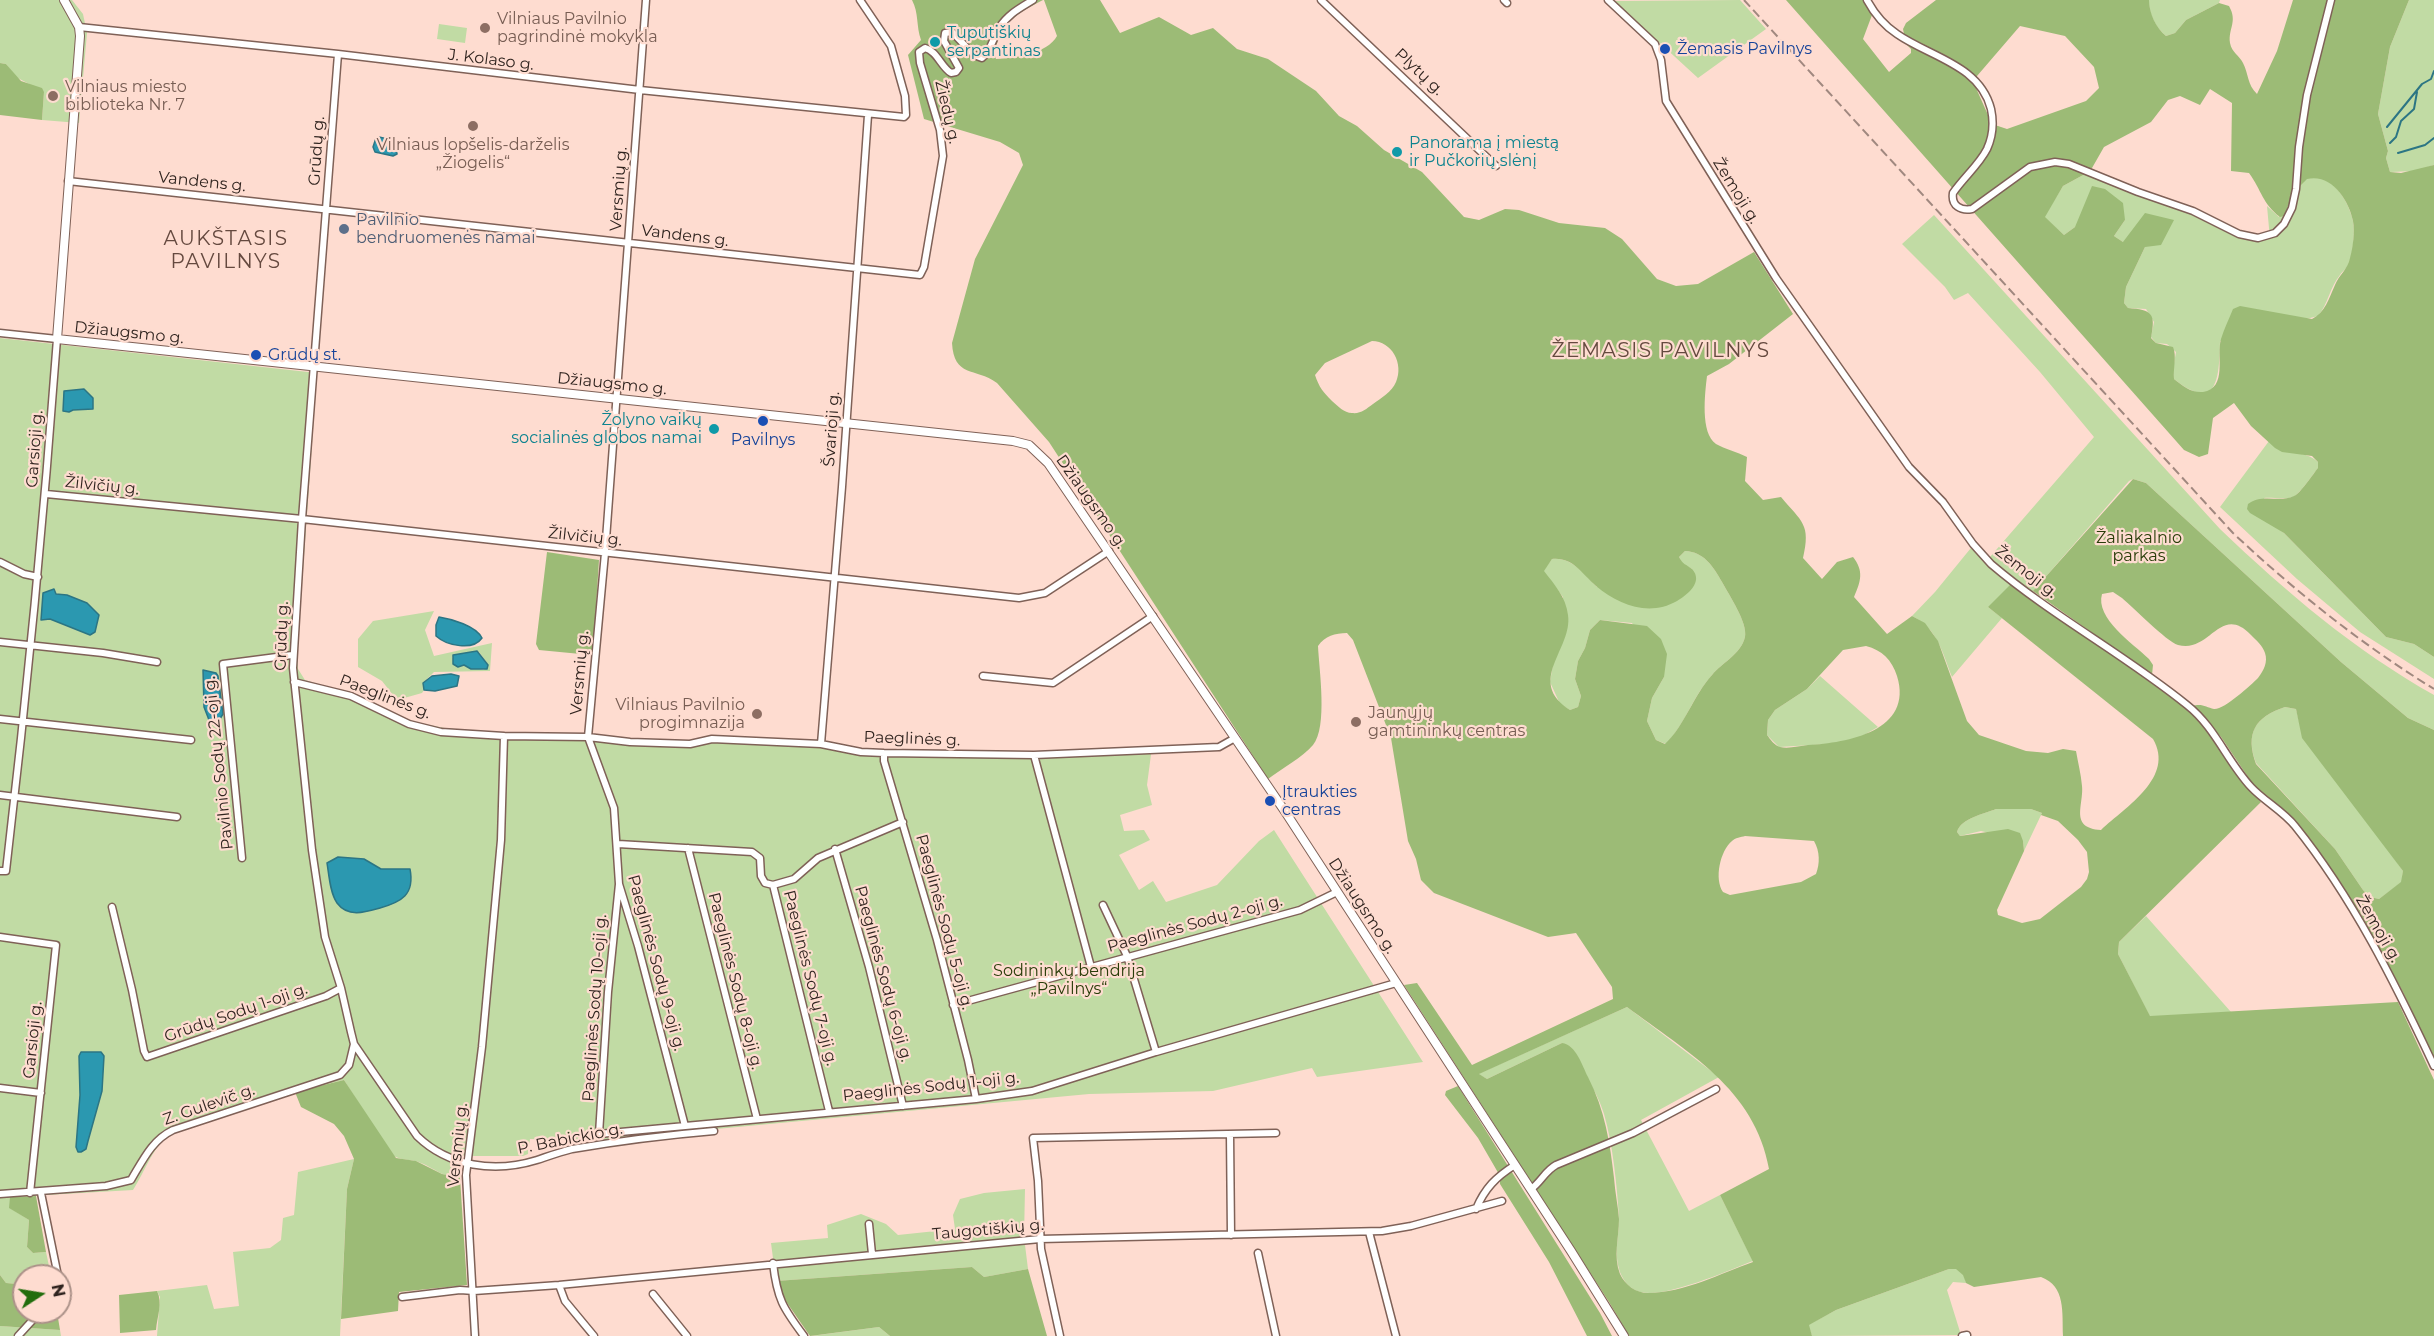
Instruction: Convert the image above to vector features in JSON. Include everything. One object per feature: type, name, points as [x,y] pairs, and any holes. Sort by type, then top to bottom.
[{"type":"street","points":[[64,0],[79,27]]},
{"type":"street","name":"Versmių g.","points":[[475,1336],[466,1191],[467,1164],[471,1147],[482,1047],[501,840],[504,736],[588,737],[605,553],[646,0]]},
{"type":"street","name":"J. Kolaso g.","points":[[79,27],[901,118],[906,115],[906,107],[891,46],[860,0]]},
{"type":"street","name":"Žiedų g.","points":[[906,274],[922,273],[943,156],[940,130],[919,52],[925,48],[930,50],[946,70],[951,73],[956,72],[959,68],[958,63],[944,41],[945,33],[952,32],[974,55],[982,58],[988,53],[998,30],[1009,15],[1033,0]]},
{"type":"street","name":"Plytų g.","points":[[1322,0],[1496,166]]},
{"type":"street","name":"Žemoji g.","points":[[1608,0],[1655,44],[1662,60],[1666,101],[1776,278],[1908,467],[1943,502],[1972,544],[1998,570],[2189,706],[2219,740],[2235,768],[2251,787],[2293,824],[2324,866],[2371,940],[2434,1066]]},
{"type":"street","points":[[1867,0],[1889,28],[1973,78],[1987,96],[1993,125],[1991,139],[1986,151],[1953,193],[1952,198],[1958,208],[1972,209],[2030,166],[2045,163],[2069,164],[2193,211],[2239,234],[2258,238],[2275,233],[2289,215],[2294,198],[2307,95],[2331,0]]},
{"type":"street","name":"Garsioji g.","points":[[3,871],[24,722],[46,494],[80,45],[79,27]]},
{"type":"street","name":"Grūdų g.","points":[[338,54],[292,655],[294,682],[325,937],[341,988],[354,1044],[417,1136],[436,1151],[467,1164]]},
{"type":"street","name":"Švarioji g.","points":[[821,744],[868,115]]},
{"type":"street","name":"Vandens g.","points":[[68,181],[906,274]]},
{"type":"street","points":[[0,333],[57,339]]},
{"type":"street","name":"Džiaugsmo g.","points":[[57,339],[1013,441],[1029,445],[1048,463],[1235,738],[1531,1189],[1624,1336]]},
{"type":"street","name":"Žilvičių g.","points":[[46,494],[302,519],[992,596],[1030,597],[1045,593],[1109,551]]},
{"type":"street","points":[[0,562],[24,574],[38,577]]},
{"type":"street","points":[[983,676],[1053,682],[1153,616]]},
{"type":"street","points":[[0,642],[103,653],[156,662]]},
{"type":"street","name":"Pavilnio Sodų 22-oji g.","points":[[242,858],[223,664],[292,655]]},
{"type":"street","name":"Paeglinės g.","points":[[294,682],[351,696],[409,724],[441,732],[504,736]]},
{"type":"street","points":[[0,719],[191,740]]},
{"type":"street","name":"Paeglinės g.","points":[[588,737],[630,742],[690,744],[712,739],[821,744],[861,752],[884,753],[1034,755],[1219,747],[1235,738]]},
{"type":"street","name":"Paeglinės Sodų 9-oji g.","points":[[588,737],[612,798],[618,844],[619,884],[638,946],[685,1126]]},
{"type":"street","name":"Paeglinės Sodų 5-oji g.","points":[[884,753],[884,761],[903,822],[973,1078],[976,1099]]},
{"type":"street","points":[[1034,755],[1091,967]]},
{"type":"street","points":[[0,795],[177,817]]},
{"type":"street","points":[[773,885],[794,879],[809,863],[835,849],[903,822]]},
{"type":"street","points":[[618,844],[688,848]]},
{"type":"street","name":"Paeglinės Sodų 7-oji g.","points":[[688,848],[757,854],[761,862],[762,880],[773,885],[830,1111]]},
{"type":"street","name":"Paeglinės Sodų 8-oji g.","points":[[688,848],[757,1119]]},
{"type":"street","name":"Paeglinės Sodų 6-oji g.","points":[[835,849],[869,967],[903,1106]]},
{"type":"street","name":"Paeglinės Sodų 10-oji g.","points":[[599,1134],[608,992],[619,884]]},
{"type":"street","name":"Paeglinės Sodų 2-oji g.","points":[[953,1005],[1300,910],[1337,892]]},
{"type":"street","points":[[1103,905],[1127,956],[1156,1052]]},
{"type":"street","name":"Grūdų Sodų 1-oji g.","points":[[112,907],[147,1057],[326,996],[341,988]]},
{"type":"street","name":"Garsioji g.","points":[[0,937],[56,945],[30,1193]]},
{"type":"street","name":"Paeglinės Sodų 1-oji g.","points":[[599,1134],[976,1099],[1032,1091],[1156,1052],[1396,983]]},
{"type":"street","name":"Z. Gulevič g.","points":[[0,1194],[41,1193],[106,1186],[131,1180],[154,1143],[161,1136],[173,1130],[340,1075],[349,1065],[354,1044]]},
{"type":"street","points":[[0,1088],[41,1093]]},
{"type":"street","points":[[1531,1189],[1537,1185],[1548,1169],[1633,1133],[1716,1089]]},
{"type":"street","name":"P. Babickio g.","points":[[467,1164],[489,1166],[523,1163],[573,1149],[714,1131]]},
{"type":"street","points":[[1060,1336],[1040,1239],[1038,1181],[1032,1138],[1276,1133]]},
{"type":"street","points":[[1230,1134],[1231,1235]]},
{"type":"street","points":[[1476,1209],[1482,1194],[1496,1177],[1515,1165]]},
{"type":"street","points":[[41,1193],[56,1264]]},
{"type":"street","name":"Taugotiškių g.","points":[[402,1297],[460,1290],[559,1285],[1040,1239],[1369,1232],[1411,1226],[1502,1201]]},
{"type":"street","points":[[869,1224],[872,1254]]},
{"type":"street","points":[[1369,1232],[1396,1336]]},
{"type":"street","points":[[1258,1253],[1276,1336]]},
{"type":"street","points":[[772,1263],[777,1294],[804,1336]]},
{"type":"street","points":[[559,1285],[566,1301],[594,1336]]},
{"type":"street","points":[[653,1294],[687,1336]]},
{"type":"street","points":[[18,1336],[29,1324]]},
{"type":"green space","points":[[0,0],[72,0],[83,14],[87,33],[79,123],[42,120],[44,92],[16,77],[6,64],[0,63]]},
{"type":"green space","points":[[912,0],[1043,0],[1022,12],[1006,26],[998,40],[996,59],[1012,58],[1038,51],[1046,47],[1057,36],[1044,0],[1100,0],[1120,33],[1159,17],[1191,35],[1213,28],[1237,49],[1268,59],[1316,91],[1339,116],[1357,126],[1384,150],[1422,172],[1464,217],[1479,220],[1505,209],[1519,210],[1559,223],[1605,228],[1622,239],[1657,279],[1676,286],[1698,284],[1754,252],[1793,314],[1729,364],[1707,376],[1706,422],[1711,439],[1716,444],[1747,457],[1745,481],[1763,500],[1781,497],[1799,518],[1806,538],[1803,558],[1822,579],[1837,562],[1853,557],[1860,572],[1854,597],[1887,634],[1912,616],[1925,623],[1938,641],[1967,721],[1979,735],[2026,751],[2048,753],[2063,749],[2076,751],[2082,786],[2080,814],[2085,825],[2101,830],[2135,801],[2153,778],[2158,766],[2158,753],[2153,739],[1988,607],[2012,583],[2189,710],[2217,742],[2233,768],[2261,802],[2119,942],[2118,954],[2150,1016],[2398,1002],[2434,1080],[2434,1336],[2063,1336],[2061,1301],[2055,1287],[2049,1281],[2041,1277],[1974,1287],[1966,1283],[1963,1275],[1956,1269],[1949,1269],[1836,1310],[1809,1325],[1812,1336],[1629,1336],[1404,985],[1417,983],[1472,1065],[1613,999],[1612,987],[1576,933],[1548,937],[1434,893],[1421,880],[1416,859],[1408,841],[1391,738],[1353,640],[1347,633],[1331,636],[1318,646],[1321,712],[1318,737],[1309,749],[1268,779],[1049,442],[997,383],[961,367],[957,362],[952,343],[975,259],[1023,165],[1019,153],[1000,142],[924,119],[908,55],[921,40]],"holes":[[[1372,341],[1379,342],[1390,349],[1394,355],[1398,375],[1394,386],[1383,397],[1363,411],[1349,413],[1332,401],[1318,383],[1315,375],[1325,363]],[[1685,551],[1692,552],[1703,557],[1715,571],[1744,624],[1745,637],[1740,648],[1705,683],[1678,728],[1665,744],[1656,740],[1647,721],[1652,698],[1664,677],[1667,654],[1661,639],[1647,626],[1600,620],[1590,630],[1585,648],[1578,661],[1575,679],[1581,696],[1578,707],[1570,710],[1557,699],[1551,688],[1554,664],[1568,628],[1567,608],[1544,571],[1552,559],[1571,563],[1614,599],[1635,607],[1645,608],[1666,606],[1677,601],[1693,588],[1695,574],[1679,557]],[[1866,646],[1882,653],[1892,665],[1897,676],[1900,695],[1896,710],[1887,721],[1858,737],[1790,748],[1778,746],[1767,735],[1768,720],[1775,710],[1807,689],[1843,650]],[[1996,809],[2031,809],[2058,821],[2087,852],[2089,872],[2087,879],[2081,887],[2040,919],[2022,923],[1998,915],[1997,910],[2024,851],[2023,841],[2020,833],[2008,829],[1960,836],[1957,832],[1959,827],[1974,817]],[[1745,836],[1814,841],[1819,858],[1816,874],[1801,882],[1730,895],[1723,892],[1719,880],[1720,865],[1724,851],[1736,838]],[[1627,1007],[1695,1057],[1734,1094],[1749,1116],[1761,1141],[1769,1169],[1720,1195],[1753,1262],[1675,1290],[1648,1293],[1631,1288],[1622,1278],[1618,1267],[1619,1219],[1606,1127],[1594,1089],[1575,1051],[1562,1043],[1487,1079],[1479,1074]]]},
{"type":"green space","points":[[1740,0],[1766,29],[1698,78],[1614,1]]},
{"type":"green space","points":[[1786,0],[1863,0],[1872,15],[1863,39],[1889,72],[1911,53],[1911,49],[1906,44],[1903,29],[1906,23],[1936,0],[2149,0],[2154,20],[2166,36],[2175,33],[2186,20],[2219,3],[2229,6],[2232,12],[2230,43],[2243,63],[2250,83],[2257,94],[2277,51],[2293,0],[2409,0],[2390,47],[2378,114],[2388,151],[2386,158],[2390,172],[2401,173],[2434,165],[2434,657],[2414,644],[2386,637],[2284,533],[2247,509],[2248,504],[2259,499],[2282,499],[2297,494],[2318,468],[2318,462],[2312,456],[2282,452],[2275,448],[2251,426],[2234,403],[2213,418],[2208,454],[2199,457],[2184,450]],"holes":[[[2020,26],[2065,36],[2094,67],[2099,88],[2086,101],[2007,129],[1992,124],[1976,88],[1977,76]],[[2210,89],[2232,103],[2231,171],[2249,173],[2266,202],[2280,217],[2284,216],[2293,193],[2307,179],[2324,180],[2338,190],[2348,205],[2354,235],[2349,262],[2326,305],[2312,319],[2240,306],[2233,309],[2221,339],[2220,370],[2216,384],[2211,389],[2199,392],[2187,388],[2174,379],[2173,347],[2156,343],[2151,338],[2153,323],[2150,314],[2128,308],[2124,303],[2126,287],[2145,247],[2161,245],[2174,220],[2145,213],[2123,242],[2114,236],[2125,220],[2123,203],[2105,189],[2092,186],[2075,227],[2064,235],[2045,217],[2063,186],[2092,168],[2104,147],[2151,122],[2168,100],[2180,96],[2200,105]]]},
{"type":"green space","points":[[2149,0],[2220,0],[2219,3],[2186,20],[2175,33],[2166,36],[2153,20]]},
{"type":"green space","points":[[2409,0],[2434,0],[2434,165],[2415,171],[2390,172],[2386,158],[2388,151],[2378,114],[2390,47]]},
{"type":"green space","points":[[439,24],[467,28],[465,43],[437,39]]},
{"type":"green space","points":[[0,63],[6,64],[21,81],[42,88],[44,92],[42,120],[0,115]]},
{"type":"green space","points":[[2085,174],[2141,197],[2180,209],[2224,231],[2246,239],[2258,240],[2270,239],[2267,206],[2279,217],[2293,193],[2307,178],[2323,179],[2336,188],[2346,202],[2352,217],[2354,240],[2349,264],[2341,273],[2318,316],[2220,341],[2219,366],[2214,386],[2208,392],[2200,393],[2174,379],[2176,352],[2167,344],[2156,343],[2151,337],[2154,322],[2146,309],[2128,308],[2124,303],[2126,287],[2145,247],[2123,242],[2114,236],[2125,220],[2075,227],[2064,235],[2044,217],[2063,186]]},
{"type":"green space","points":[[1934,215],[2220,529],[2322,619],[2376,659],[2434,695],[2434,730],[2408,718],[2341,662],[2146,483],[2133,479],[2029,596],[1988,607],[2002,618],[1952,677],[1933,634],[1921,621],[1912,616],[1975,543],[1990,557],[2094,437],[2040,372],[1968,293],[1954,300],[1945,287],[1902,244]]},
{"type":"green space","name":"Sodininkų bendrija „Pavilnys“","points":[[0,338],[317,373],[297,655],[298,669],[305,680],[366,699],[410,721],[444,728],[487,732],[885,750],[1027,753],[1152,747],[1147,785],[1152,805],[1120,815],[1124,831],[1144,830],[1150,840],[1119,855],[1139,890],[1153,881],[1166,902],[1217,885],[1259,841],[1274,830],[1423,1062],[1317,1077],[1312,1068],[1213,1091],[1089,1094],[599,1140],[530,1139],[528,1154],[523,1156],[462,1156],[460,1178],[448,1176],[421,1163],[391,1154],[344,1080],[295,1092],[170,1134],[153,1154],[133,1190],[11,1197],[10,1208],[29,1220],[27,1247],[33,1253],[46,1252],[49,1264],[12,1264],[12,1284],[6,1283],[0,1275]]},
{"type":"green space","points":[[2269,441],[2281,449],[2313,458],[2318,462],[2319,467],[2293,497],[2264,498],[2273,525],[2284,533],[2386,637],[2414,644],[2434,657],[2434,679],[2360,632],[2297,579],[2220,507]]},
{"type":"green space","name":"Žaliakalnio parkas","points":[[2133,479],[2146,483],[2341,662],[2408,718],[2434,730],[2434,1058],[2403,992],[2360,913],[2327,864],[2296,823],[2254,786],[2221,737],[2192,706],[2218,708],[2255,681],[2266,663],[2265,653],[2259,643],[2240,627],[2231,624],[2223,626],[2199,643],[2189,646],[2178,645],[2158,631],[2122,598],[2113,592],[2102,594],[2101,603],[2109,621],[2149,659],[2153,665],[2152,675],[2033,591]],"holes":[[[2285,707],[2296,709],[2302,738],[2403,871],[2401,882],[2379,899],[2370,897],[2363,890],[2335,849],[2256,764],[2252,735],[2260,721]]]},
{"type":"green space","points":[[1685,551],[1703,557],[1715,571],[1741,617],[1745,637],[1736,653],[1705,683],[1673,736],[1666,744],[1656,740],[1647,721],[1652,698],[1664,677],[1632,623],[1600,620],[1590,630],[1585,648],[1578,661],[1575,679],[1581,696],[1578,707],[1570,710],[1560,704],[1550,682],[1553,664],[1563,641],[1563,597],[1543,571],[1552,559],[1571,563],[1597,587],[1692,569],[1682,564],[1679,557]]},
{"type":"green space","points":[[547,552],[599,560],[593,653],[591,655],[539,650],[536,644]]},
{"type":"green space","points":[[434,611],[425,630],[434,656],[492,643],[490,671],[434,672],[423,683],[422,693],[397,700],[382,681],[358,667],[358,639],[373,621]],"holes":[[[479,652],[487,663],[484,670],[460,665],[452,657]]]},
{"type":"green space","points":[[1820,676],[1878,727],[1857,739],[1829,744],[1779,747],[1767,735],[1768,720],[1775,710],[1807,689]]},
{"type":"green space","points":[[2285,707],[2296,709],[2299,721],[2403,871],[2402,882],[2379,899],[2370,897],[2363,890],[2335,849],[2256,763],[2252,743],[2255,728],[2266,716]]},
{"type":"green space","points":[[1996,809],[2031,809],[2042,813],[2024,851],[2023,841],[1981,831],[1960,836],[1957,832],[1959,827],[1968,820]]},
{"type":"green space","points":[[2146,916],[2231,1012],[2150,1017],[2118,954],[2119,942]]},
{"type":"green space","points":[[1627,1007],[1719,1077],[1641,1120],[1689,1211],[1720,1195],[1753,1261],[1693,1284],[1659,1292],[1645,1293],[1635,1290],[1627,1284],[1620,1272],[1617,1256],[1619,1218],[1617,1193],[1604,1114],[1591,1086],[1562,1043],[1487,1079],[1478,1074]]},
{"type":"green space","points":[[344,1080],[396,1158],[416,1161],[442,1174],[460,1178],[467,1285],[399,1292],[398,1311],[341,1319],[347,1189],[354,1159],[344,1136],[334,1124],[301,1107],[295,1092]]},
{"type":"green space","points":[[1458,1086],[1600,1313],[1612,1336],[1587,1336],[1549,1262],[1500,1184],[1500,1176],[1478,1138],[1445,1095],[1446,1091]]},
{"type":"green space","points":[[354,1159],[347,1189],[340,1336],[157,1336],[160,1297],[157,1291],[207,1285],[214,1309],[239,1306],[233,1252],[270,1248],[281,1240],[283,1218],[294,1215],[298,1172]]},
{"type":"green space","points":[[1025,1189],[1024,1237],[1028,1269],[984,1277],[972,1267],[776,1281],[771,1243],[828,1238],[827,1225],[861,1214],[886,1224],[898,1235],[955,1229],[953,1215],[960,1199],[984,1193]]},
{"type":"green space","points":[[36,1196],[46,1252],[33,1253],[27,1247],[29,1220],[9,1208],[10,1197]]},
{"type":"green space","points":[[972,1267],[984,1277],[1028,1269],[1047,1336],[890,1336],[879,1327],[810,1336],[785,1300],[776,1281]]},
{"type":"green space","points":[[1949,1269],[1957,1269],[1964,1275],[1966,1283],[1953,1282],[1947,1290],[1961,1335],[1812,1336],[1808,1325],[1836,1310]]},
{"type":"green space","points":[[0,1275],[6,1283],[12,1284],[12,1324],[59,1324],[60,1330],[0,1326]]},
{"type":"green space","points":[[157,1291],[160,1305],[156,1330],[120,1333],[119,1295]]},
{"type":"green space","points":[[0,1326],[60,1330],[61,1336],[0,1336]]},
{"type":"green space","points":[[879,1327],[890,1336],[811,1336]]},
{"type":"water","points":[[376,138],[396,141],[397,154],[393,156],[375,152],[373,147]]},
{"type":"water","points":[[84,389],[93,398],[93,409],[63,411],[64,391]]},
{"type":"water","points":[[54,589],[56,594],[67,595],[87,603],[99,615],[95,632],[90,635],[50,619],[41,620],[43,593]]},
{"type":"water","points":[[439,617],[457,621],[475,630],[482,638],[473,645],[466,646],[447,642],[436,636]]},
{"type":"water","points":[[477,651],[488,665],[487,669],[471,669],[464,665],[458,667],[453,664],[453,655]]},
{"type":"water","points":[[203,670],[216,673],[218,676],[223,714],[218,722],[209,720],[204,707]]},
{"type":"water","points":[[451,674],[459,676],[457,686],[435,691],[424,690],[423,683],[432,676]]},
{"type":"water","points":[[338,857],[364,859],[381,869],[410,869],[411,878],[408,891],[400,900],[388,906],[363,912],[346,911],[337,903],[329,878],[327,863]]},
{"type":"water","points":[[81,1052],[101,1052],[104,1056],[102,1091],[86,1149],[78,1152],[76,1147]]},
{"type":"waterway","points":[[2387,127],[2422,84],[2431,79],[2434,71]]},
{"type":"waterway","points":[[2390,143],[2396,137],[2401,121],[2414,109],[2417,92]]},
{"type":"waterway","points":[[2398,153],[2425,145],[2434,138]]},
{"type":"railway","points":[[1744,0],[2233,533],[2330,616],[2381,654],[2434,689]]},
{"type":"place","name":"Vilniaus Pavilnio pagrindinė mokykla","points":[[485,28]]},
{"type":"place","name":"Tuputiškių serpantinas","points":[[935,42]]},
{"type":"place","name":"Žemasis Pavilnys","points":[[1665,49]]},
{"type":"place","name":"Vilniaus miesto biblioteka Nr. 7","points":[[53,96]]},
{"type":"place","name":"Vilniaus lopšelis-darželis „Žiogelis“","points":[[473,126]]},
{"type":"place","name":"Panorama į miestą ir Pučkorių slėnį","points":[[1397,152]]},
{"type":"place","name":"Pavilnio bendruomenės namai","points":[[344,229]]},
{"type":"place","name":"Grūdų st.","points":[[256,355]]},
{"type":"place","name":"Pavilnys","points":[[763,421]]},
{"type":"place","name":"Žolyno vaikų socialinės globos namai","points":[[714,429]]},
{"type":"place","name":"Vilniaus Pavilnio progimnazija","points":[[757,714]]},
{"type":"place","name":"Jaunųjų gamtininkų centras","points":[[1356,722]]},
{"type":"place","name":"Įtraukties centras","points":[[1270,801]]},
{"type":"district","name":"AUKŠTASIS PAVILNYS","points":[[226,250]]},
{"type":"district","name":"ŽEMASIS PAVILNYS","points":[[1661,351]]}]
